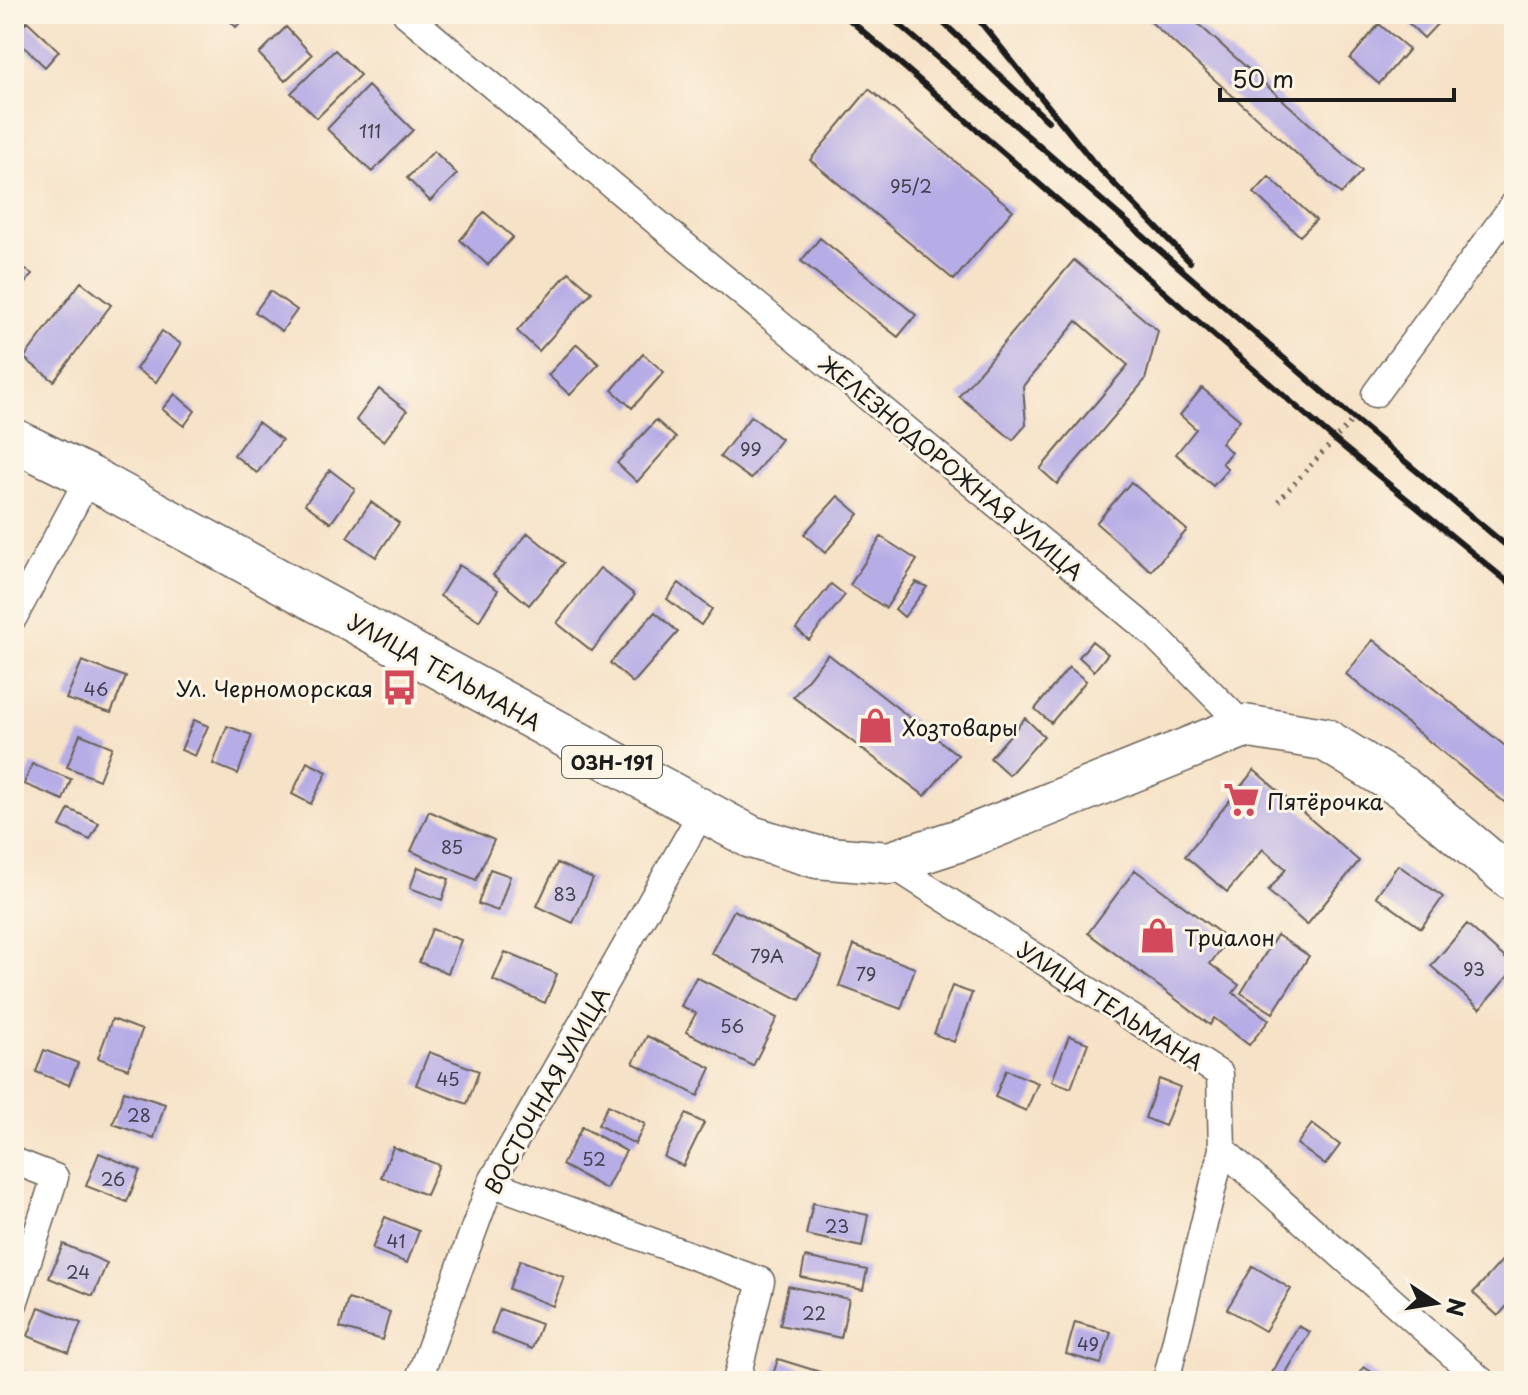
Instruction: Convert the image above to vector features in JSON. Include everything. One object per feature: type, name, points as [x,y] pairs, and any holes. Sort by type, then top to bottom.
[{"type":"main road","name":"УЛИЦА ТЕЛЬМАНА","points":[[14,440],[89,477],[702,812],[751,837],[817,857],[889,863],[963,839],[1244,726]]},
{"type":"main road","points":[[1244,726],[1324,739],[1403,788],[1514,881]]},
{"type":"street","name":"ЖЕЛЕЗНОДОРОЖНАЯ УЛИЦА","points":[[406,14],[1153,634],[1244,726]]},
{"type":"street","points":[[1375,394],[1514,204]]},
{"type":"street","points":[[14,617],[89,477]]},
{"type":"street","name":"ВОСТОЧНАЯ УЛИЦА","points":[[418,1381],[491,1183],[702,812]]},
{"type":"street","name":"УЛИЦА ТЕЛЬМАНА","points":[[889,863],[1220,1074],[1222,1149]]},
{"type":"street","points":[[1166,1381],[1222,1149],[1482,1381]]},
{"type":"street","points":[[14,1161],[55,1177],[14,1304]]},
{"type":"street","points":[[491,1183],[761,1281],[736,1381]]},
{"type":"path","points":[[1278,501],[1375,394]]},
{"type":"building","points":[[223,14],[248,14],[236,27]]},
{"type":"building","points":[[1142,14],[1187,14],[1362,171],[1341,194]]},
{"type":"building","points":[[1399,14],[1435,14],[1441,20],[1424,38]]},
{"type":"building","points":[[27,21],[59,51],[45,67],[14,37]]},
{"type":"building","points":[[1379,24],[1409,49],[1379,84],[1350,59]]},
{"type":"building","points":[[286,27],[312,55],[285,81],[259,54]]},
{"type":"building","points":[[335,50],[360,75],[317,118],[291,93]]},
{"type":"building","points":[[368,86],[413,130],[372,172],[327,129]]},
{"type":"building","points":[[869,89],[1013,210],[954,280],[810,160]]},
{"type":"building","points":[[434,151],[457,174],[430,201],[407,178]]},
{"type":"building","points":[[1269,177],[1316,220],[1300,236],[1254,193]]},
{"type":"building","points":[[484,212],[513,237],[488,265],[460,240]]},
{"type":"building","points":[[820,238],[916,315],[898,337],[801,261]]},
{"type":"building","points":[[1074,260],[1158,331],[1145,380],[1057,484],[1040,469],[1128,365],[1077,321],[1023,386],[1026,425],[1013,440],[959,396]]},
{"type":"building","points":[[18,265],[32,274],[14,299],[14,271]]},
{"type":"building","points":[[569,272],[592,292],[539,351],[517,331]]},
{"type":"building","points":[[81,282],[111,305],[54,381],[24,358]]},
{"type":"building","points":[[270,291],[297,310],[282,331],[255,312]]},
{"type":"building","points":[[162,331],[181,344],[156,382],[136,369]]},
{"type":"building","points":[[577,344],[599,364],[570,395],[548,375]]},
{"type":"building","points":[[643,354],[664,372],[632,408],[612,390]]},
{"type":"building","points":[[1202,388],[1240,420],[1221,443],[1231,452],[1222,463],[1228,469],[1213,486],[1176,454],[1196,429],[1180,415]]},
{"type":"building","points":[[379,389],[407,411],[384,441],[356,420]]},
{"type":"building","points":[[175,394],[195,411],[184,426],[162,409]]},
{"type":"building","points":[[751,416],[781,439],[751,479],[720,457]]},
{"type":"building","points":[[656,420],[676,438],[637,482],[617,463]]},
{"type":"building","points":[[258,422],[282,440],[257,473],[234,455]]},
{"type":"building","points":[[330,470],[355,489],[331,523],[305,504]]},
{"type":"building","points":[[1131,482],[1187,530],[1151,571],[1096,523]]},
{"type":"building","points":[[838,496],[859,514],[825,553],[804,534]]},
{"type":"building","points":[[371,502],[399,523],[376,557],[347,537]]},
{"type":"building","points":[[528,533],[564,563],[529,605],[493,575]]},
{"type":"building","points":[[881,537],[917,560],[886,608],[850,585]]},
{"type":"building","points":[[459,565],[498,590],[479,621],[440,596]]},
{"type":"building","points":[[600,568],[635,595],[592,651],[557,623]]},
{"type":"building","points":[[916,582],[927,587],[904,617],[895,609]]},
{"type":"building","points":[[679,583],[712,609],[701,625],[667,599]]},
{"type":"building","points":[[831,584],[845,595],[809,640],[796,629]]},
{"type":"building","points":[[655,612],[678,632],[633,683],[610,663]]},
{"type":"building","points":[[1373,640],[1514,753],[1514,810],[1346,674]]},
{"type":"building","points":[[1092,641],[1108,654],[1094,671],[1079,657]]},
{"type":"building","name":"Хозтовары","points":[[828,654],[958,755],[925,796],[793,697]]},
{"type":"building","points":[[82,661],[126,677],[111,713],[66,699]]},
{"type":"building","points":[[1069,667],[1086,681],[1051,723],[1035,709]]},
{"type":"building","points":[[1025,718],[1044,736],[1009,775],[990,758]]},
{"type":"building","points":[[194,720],[208,726],[195,756],[181,750]]},
{"type":"building","points":[[227,726],[252,735],[238,774],[213,764]]},
{"type":"building","points":[[80,734],[112,747],[99,780],[67,767]]},
{"type":"building","points":[[307,762],[327,772],[311,804],[292,794]]},
{"type":"building","points":[[32,764],[71,779],[63,800],[24,784]]},
{"type":"building","points":[[1254,770],[1359,861],[1307,925],[1268,891],[1286,869],[1263,849],[1227,892],[1185,856]]},
{"type":"building","points":[[69,809],[99,823],[90,840],[60,826]]},
{"type":"building","points":[[429,811],[494,840],[476,880],[411,851]]},
{"type":"building","points":[[557,863],[593,879],[573,923],[537,906]]},
{"type":"building","points":[[1398,865],[1443,897],[1421,928],[1376,896]]},
{"type":"building","points":[[418,867],[449,879],[442,900],[410,888]]},
{"type":"building","points":[[490,869],[510,876],[498,911],[478,904]]},
{"type":"building","name":"Триалон","points":[[1135,870],[1228,939],[1210,964],[1239,985],[1233,993],[1269,1020],[1249,1045],[1214,1018],[1210,1025],[1088,933]]},
{"type":"building","points":[[734,910],[822,957],[800,1000],[711,953]]},
{"type":"building","points":[[1467,924],[1514,966],[1480,1009],[1431,966]]},
{"type":"building","points":[[432,929],[461,940],[448,973],[419,962]]},
{"type":"building","points":[[1277,935],[1309,956],[1273,1013],[1241,993]]},
{"type":"building","points":[[854,945],[915,968],[901,1009],[839,986]]},
{"type":"building","points":[[505,952],[557,974],[545,1003],[493,980]]},
{"type":"building","points":[[696,977],[777,1018],[753,1066],[686,1032],[696,1013],[681,1006]]},
{"type":"building","points":[[952,986],[972,993],[954,1042],[934,1034]]},
{"type":"building","points":[[112,1019],[142,1030],[128,1069],[98,1058]]},
{"type":"building","points":[[647,1036],[711,1068],[698,1096],[633,1063]]},
{"type":"building","points":[[1069,1036],[1088,1043],[1071,1088],[1052,1081]]},
{"type":"building","points":[[44,1050],[78,1063],[69,1085],[36,1072]]},
{"type":"building","points":[[429,1052],[479,1071],[467,1104],[416,1085]]},
{"type":"building","points":[[1006,1070],[1038,1083],[1026,1111],[995,1097]]},
{"type":"building","points":[[1159,1079],[1180,1087],[1165,1126],[1145,1118]]},
{"type":"building","points":[[124,1091],[165,1104],[154,1138],[113,1124]]},
{"type":"building","points":[[608,1105],[645,1124],[635,1144],[598,1125]]},
{"type":"building","points":[[686,1114],[704,1123],[683,1166],[664,1157]]},
{"type":"building","points":[[1312,1124],[1340,1145],[1325,1165],[1297,1144]]},
{"type":"building","points":[[582,1127],[626,1151],[606,1189],[562,1165]]},
{"type":"building","points":[[393,1147],[439,1165],[426,1195],[381,1177]]},
{"type":"building","points":[[99,1153],[140,1170],[127,1202],[86,1186]]},
{"type":"building","points":[[813,1203],[868,1215],[862,1247],[806,1235]]},
{"type":"building","points":[[385,1217],[419,1231],[407,1263],[372,1249]]},
{"type":"building","points":[[63,1244],[107,1263],[93,1296],[49,1278]]},
{"type":"building","points":[[1514,1247],[1514,1298],[1498,1316],[1473,1293]]},
{"type":"building","points":[[805,1257],[867,1270],[863,1290],[801,1277]]},
{"type":"building","points":[[520,1260],[564,1277],[553,1306],[509,1289]]},
{"type":"building","points":[[1253,1266],[1291,1289],[1265,1331],[1227,1309]]},
{"type":"building","points":[[788,1286],[849,1299],[841,1338],[780,1325]]},
{"type":"building","points":[[348,1299],[390,1312],[382,1340],[340,1328]]},
{"type":"building","points":[[39,1307],[81,1323],[69,1353],[28,1336]]},
{"type":"building","points":[[500,1309],[541,1324],[532,1349],[491,1333]]},
{"type":"building","points":[[1075,1322],[1111,1332],[1101,1364],[1066,1354]]},
{"type":"building","points":[[1298,1326],[1310,1332],[1281,1381],[1271,1375]]},
{"type":"building","points":[[778,1359],[820,1372],[818,1381],[771,1381]]},
{"type":"building","points":[[14,1366],[50,1381],[14,1381]]},
{"type":"building","points":[[1364,1367],[1385,1381],[1354,1381]]},
{"type":"railway","points":[[843,14],[1335,440],[1514,587]]},
{"type":"railway","points":[[887,14],[1354,419],[1514,552]]},
{"type":"railway","points":[[934,14],[1048,121]]},
{"type":"railway","points":[[974,14],[1094,163],[1190,262]]},
{"type":"place","name":"Ул. Черноморская","points":[[399,687]]},
{"type":"place","name":"Хозтовары","points":[[876,726]]},
{"type":"place","name":"Пятёрочка","points":[[1241,800]]},
{"type":"place","name":"Триалон","points":[[1158,936]]}]
